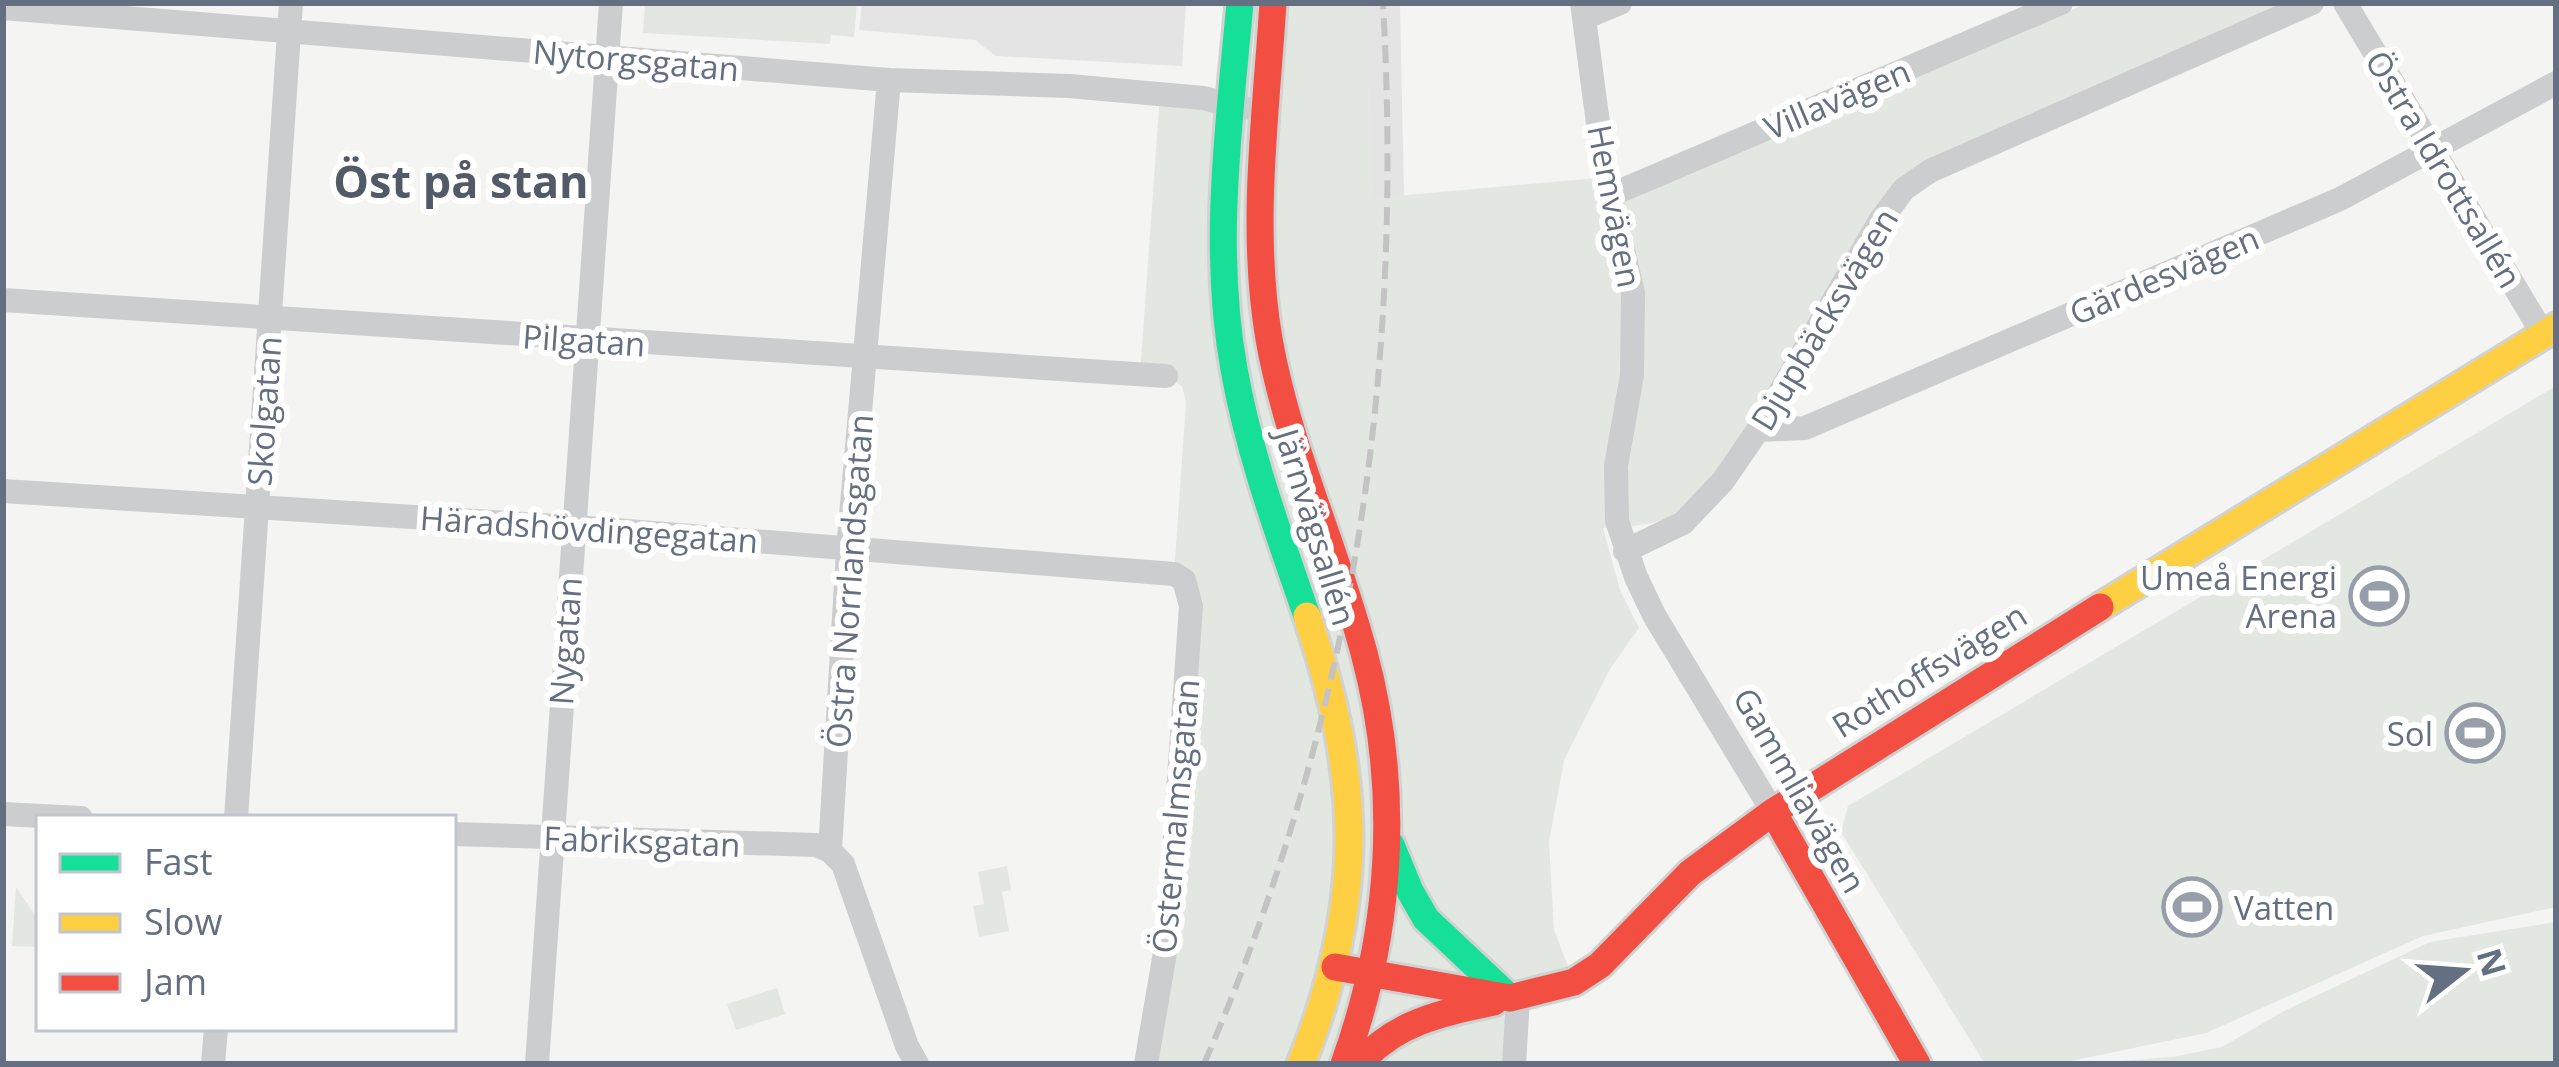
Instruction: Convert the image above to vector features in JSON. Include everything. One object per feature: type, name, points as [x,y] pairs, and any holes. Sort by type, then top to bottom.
[{"type":"main road","name":"Järnvägsallén","points":[[1240,3],[1223,260],[1233,366],[1254,454],[1335,707],[1349,840],[1335,967],[1301,1064]]},
{"type":"main road","name":"Järnvägsallén","points":[[1273,3],[1262,227],[1268,331],[1287,413],[1375,700],[1384,763],[1387,830],[1381,914],[1371,973],[1344,1064]]},
{"type":"main road","name":"Rothoffsvägen","points":[[1335,967],[1514,998],[1574,982],[1600,965],[1690,873],[1773,812],[2549,330]]},
{"type":"main road","name":"Gammliavägen","points":[[1773,812],[1917,1064]]},
{"type":"main road","points":[[1387,830],[1415,905],[1460,953],[1514,998]]},
{"type":"main road","points":[[1359,1064],[1386,1035],[1420,1018],[1514,998]]},
{"type":"street","name":"Skolgatan","points":[[236,815],[291,3]]},
{"type":"street","name":"Nygatan","points":[[537,1064],[611,3]]},
{"type":"street","points":[[1583,10],[1620,3]]},
{"type":"street","name":"Villavägen","points":[[1613,194],[2061,3]]},
{"type":"street","name":"Djupbäcksvägen","points":[[1625,551],[1696,513],[1758,430],[1880,220],[1904,189],[1930,171],[2312,3]]},
{"type":"street","name":"Östra Idrottsallén","points":[[2345,3],[2432,150],[2549,330]]},
{"type":"street","name":"Nytorgsgatan","points":[[3,8],[889,80],[1069,86],[1203,98],[1267,111]]},
{"type":"street","name":"Hemvägen","points":[[1583,10],[1604,168],[1633,292],[1632,375],[1614,503],[1625,551]]},
{"type":"street","name":"Östra Norrlandsgatan","points":[[830,851],[848,550],[889,80]]},
{"type":"street","name":"Gärdesvägen","points":[[1758,430],[1804,428],[2340,199],[2556,82]]},
{"type":"street","name":"Pilgatan","points":[[3,301],[1166,376]]},
{"type":"street","name":"Häradshövdingegatan","points":[[3,491],[574,526],[1174,574]]},
{"type":"street","name":"Gammliavägen","points":[[1625,551],[1654,615],[1773,812]]},
{"type":"street","name":"Östermalmsgatan","points":[[1146,1064],[1168,934],[1192,605],[1184,580],[1174,574]]},
{"type":"street","points":[[3,814],[36,816]]},
{"type":"street","name":"Fabriksgatan","points":[[456,834],[816,845],[830,851]]},
{"type":"street","points":[[830,851],[843,863],[917,1064]]},
{"type":"street","points":[[1514,998],[1514,1064]]},
{"type":"street","points":[[213,1064],[216,1031]]},
{"type":"shaded area","points":[[645,3],[857,3],[854,37],[831,35],[830,44],[643,33]]},
{"type":"shaded area","points":[[862,3],[1186,3],[1182,66],[996,56],[975,40],[859,30]]},
{"type":"shaded area","points":[[1273,3],[1367,3],[1374,198],[1597,178],[1635,197],[2088,3],[2293,3],[1925,164],[1718,472],[1669,517],[1603,528],[1620,590],[1639,628],[1610,669],[1564,760],[1549,842],[1554,930],[1574,982],[1518,999],[1514,1064],[1146,1064],[1191,606],[1174,574],[1186,402],[1182,386],[1166,376],[1140,374],[1160,94],[1231,106]]},
{"type":"shaded area","points":[[1367,3],[1400,3],[1405,245],[1187,1064]]},
{"type":"shaded area","name":"Umeå Energi Arena","points":[[2556,386],[2556,907],[2423,936],[2206,1033],[2056,1064],[1985,1064],[1841,832],[1848,806]]},
{"type":"shaded area","points":[[1007,866],[1011,890],[1002,892],[1009,931],[979,937],[973,906],[984,904],[978,872]]},
{"type":"shaded area","points":[[16,887],[36,917],[36,947],[12,946]]},
{"type":"shaded area","points":[[2556,922],[2556,1064],[2079,1064],[2173,1057],[2222,1047],[2284,1011],[2430,942]]},
{"type":"shaded area","points":[[777,988],[785,1014],[736,1030],[727,1004]]},
{"type":"railway","points":[[1204,1064],[1255,935],[1298,806],[1332,676],[1357,544],[1375,412],[1385,277],[1383,3]]},
{"type":"traffic: fast","points":[[1240,3],[1223,232],[1227,324],[1248,432],[1307,616]]},
{"type":"traffic: fast","points":[[1391,845],[1426,919],[1510,998]]},
{"type":"traffic: slow","points":[[2100,607],[2556,327]]},
{"type":"traffic: slow","points":[[1301,1064],[1337,949],[1349,840],[1338,732],[1307,616]]},
{"type":"traffic: jam","points":[[1273,3],[1260,213],[1263,297],[1288,419],[1364,653],[1376,705],[1387,808],[1386,860],[1373,963],[1344,1064]]},
{"type":"traffic: jam","points":[[1335,967],[1510,998],[1574,982],[1600,965],[1690,873],[1773,812],[2100,607]]},
{"type":"traffic: jam","points":[[1773,812],[1917,1064]]},
{"type":"traffic: jam","points":[[1359,1064],[1404,1029],[1438,1015],[1494,1002]]},
{"type":"place","name":"Umeå Energi Arena","points":[[2379,596]]},
{"type":"place","name":"Sol","points":[[2475,733]]},
{"type":"place","name":"Vatten","points":[[2192,907]]},
{"type":"district","name":"Öst på stan","points":[[461,180]]}]
